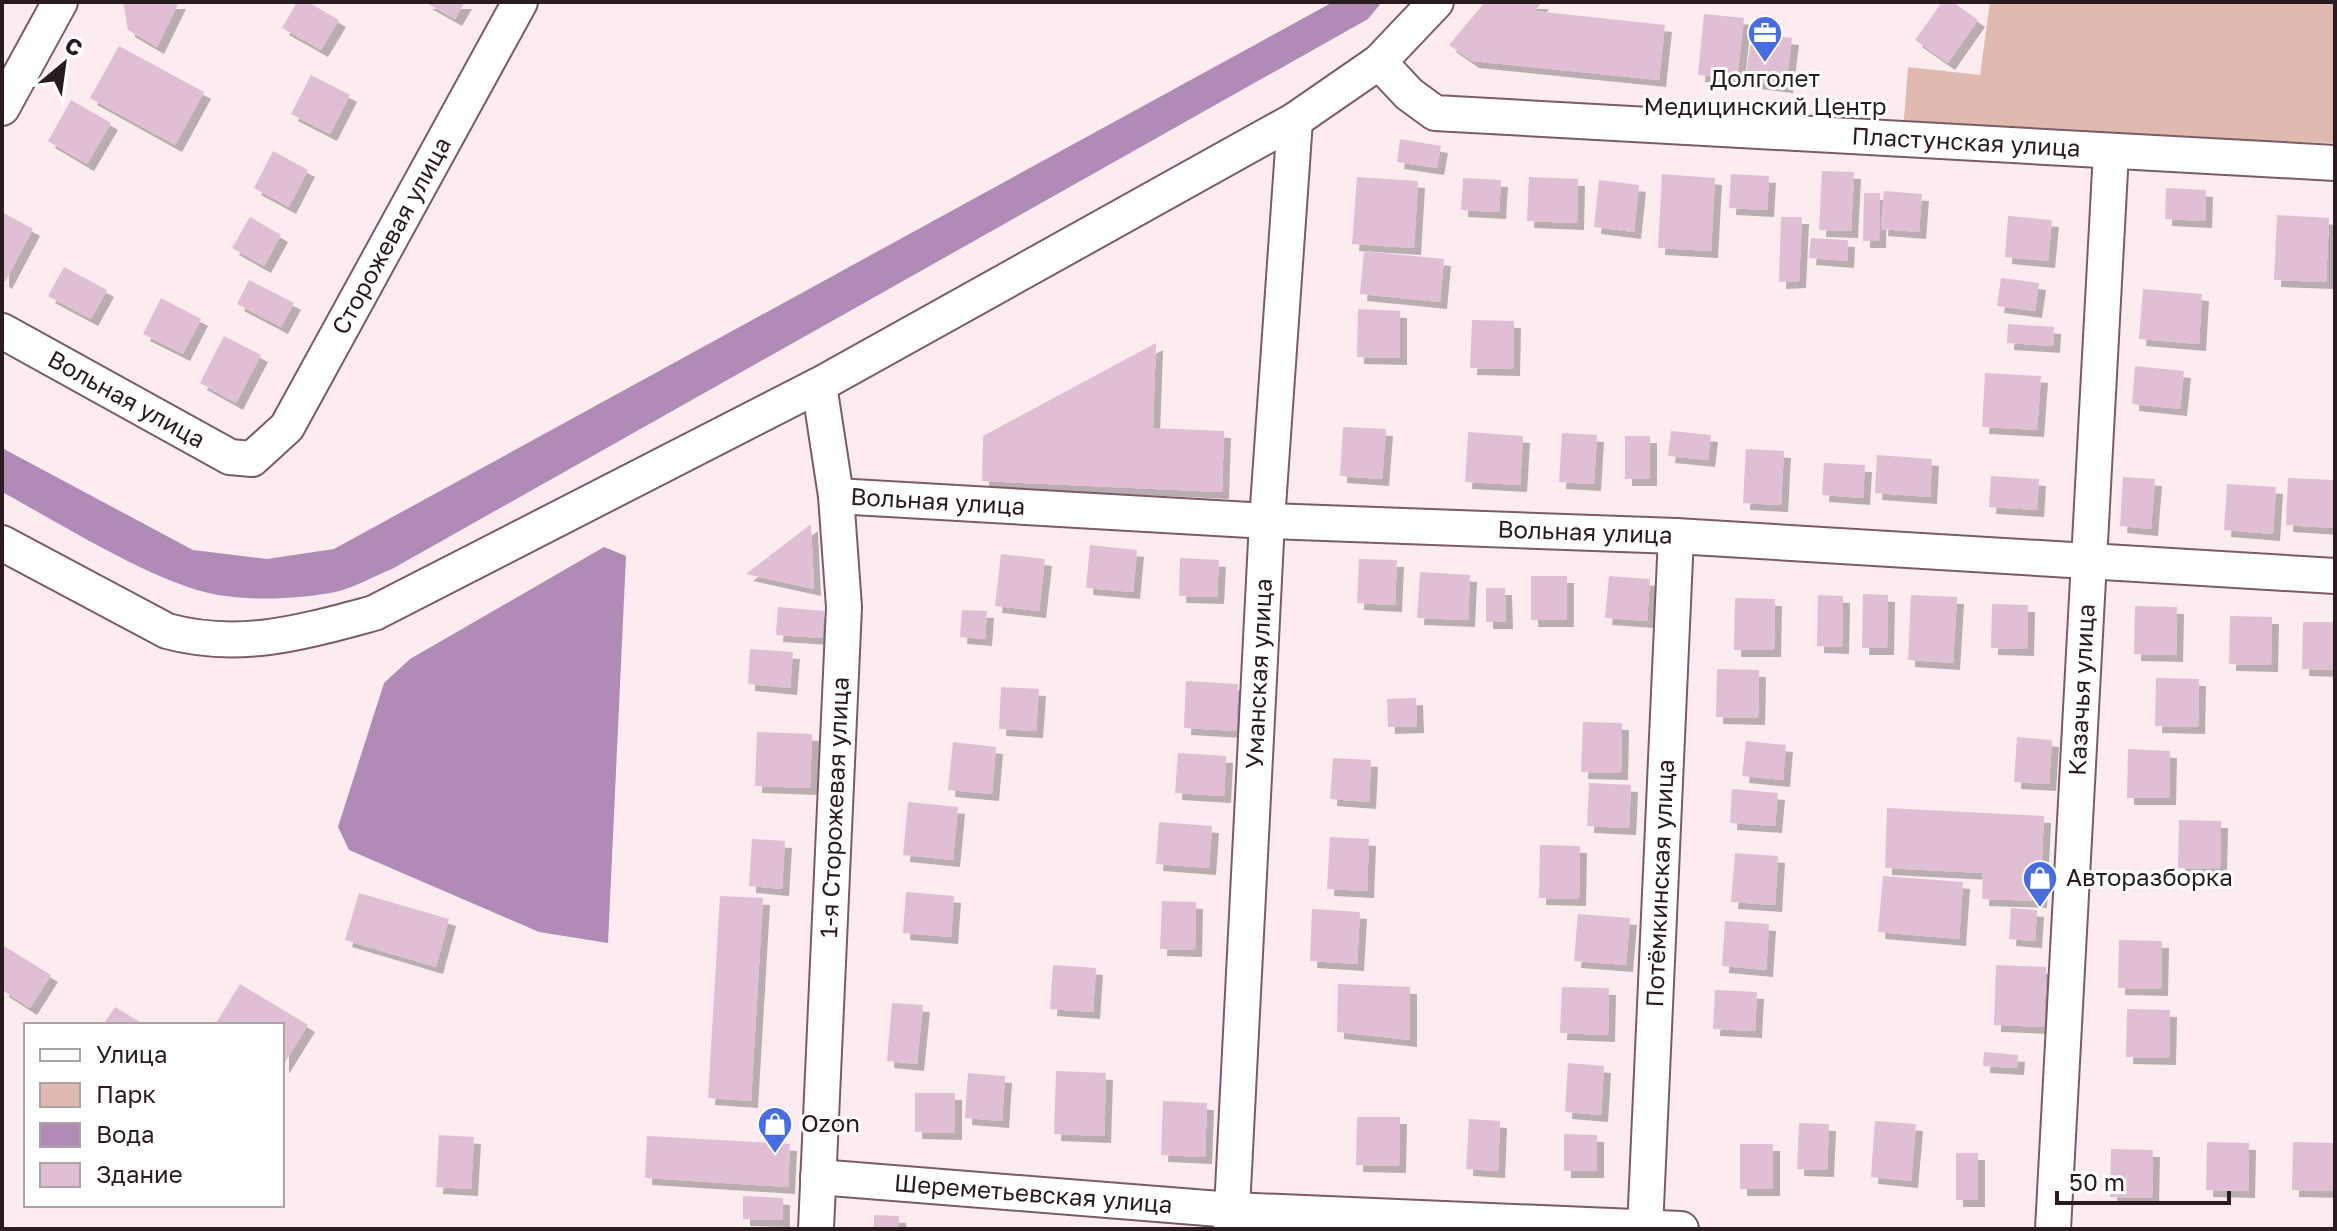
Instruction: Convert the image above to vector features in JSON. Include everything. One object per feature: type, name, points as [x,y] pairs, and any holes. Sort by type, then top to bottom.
[{"type":"street","points":[[2,108],[60,2]]},
{"type":"street","name":"Сторожевая улица","points":[[252,459],[287,427],[520,2]]},
{"type":"street","points":[[2,543],[167,631],[223,642],[304,632],[374,613],[819,385],[1295,120],[1379,62],[1436,2]]},
{"type":"street","name":"Пластунская улица","points":[[1379,62],[1409,94],[1435,113],[2335,163]]},
{"type":"street","name":"Уманская улица","points":[[1232,1220],[1267,521],[1295,120]]},
{"type":"street","name":"Казачья улица","points":[[2053,1229],[2111,152]]},
{"type":"street","name":"Вольная улица","points":[[2,331],[230,457],[252,459]]},
{"type":"street","name":"1-я Сторожевая улица","points":[[816,1229],[844,607],[836,496],[819,385]]},
{"type":"street","name":"Вольная улица","points":[[836,496],[1267,521],[1676,536],[2335,576]]},
{"type":"street","name":"Потёмкинская улица","points":[[1645,1228],[1676,536]]},
{"type":"street","name":"Шереметьевская улица","points":[[818,1177],[1232,1220],[1681,1229]]},
{"type":"green space","points":[[1990,2],[2335,2],[2335,143],[1903,132],[1908,67],[1980,75]]},
{"type":"water","points":[[1333,2],[1382,2],[1368,19],[392,569],[349,588],[307,596],[262,599],[193,589],[137,566],[2,492],[2,448],[193,550],[267,559],[334,549]]},
{"type":"water","points":[[604,547],[626,556],[608,943],[539,932],[349,850],[338,827],[384,683],[410,659]]},
{"type":"building","points":[[123,2],[179,2],[157,47],[128,30]]},
{"type":"building","points":[[297,2],[308,2],[339,20],[321,50],[282,28]]},
{"type":"building","points":[[425,2],[465,2],[455,19]]},
{"type":"building","points":[[1485,2],[1542,2],[1535,11],[1665,25],[1659,80],[1472,61],[1449,45]]},
{"type":"building","points":[[1942,2],[1953,2],[1978,20],[1948,63],[1915,40]]},
{"type":"building","points":[[1704,14],[1744,18],[1737,79],[1698,75]]},
{"type":"building","points":[[1752,33],[1792,38],[1786,86],[1745,81]]},
{"type":"building","points":[[119,46],[204,92],[175,145],[90,98]]},
{"type":"building","points":[[311,75],[350,95],[330,134],[291,114]]},
{"type":"building","points":[[71,100],[111,123],[87,164],[48,141]]},
{"type":"building","points":[[1400,139],[1441,146],[1437,168],[1397,162]]},
{"type":"building","points":[[273,151],[308,170],[289,207],[254,188]]},
{"type":"building","points":[[1822,171],[1854,172],[1851,231],[1819,230]]},
{"type":"building","points":[[1662,174],[1715,178],[1711,251],[1658,248]]},
{"type":"building","points":[[1731,174],[1769,176],[1767,210],[1729,208]]},
{"type":"building","points":[[1357,177],[1418,181],[1414,248],[1352,244]]},
{"type":"building","points":[[1529,177],[1578,179],[1577,223],[1527,221]]},
{"type":"building","points":[[1463,178],[1501,180],[1499,212],[1461,210]]},
{"type":"building","points":[[1599,180],[1639,185],[1634,232],[1594,227]]},
{"type":"building","points":[[2166,188],[2206,190],[2205,221],[2165,219]]},
{"type":"building","points":[[1884,191],[1922,194],[1919,232],[1881,229]]},
{"type":"building","points":[[1864,193],[1880,193],[1879,241],[1863,241]]},
{"type":"building","points":[[2,212],[33,229],[5,282],[2,280]]},
{"type":"building","points":[[2277,215],[2329,218],[2326,282],[2274,280]]},
{"type":"building","points":[[2008,216],[2052,220],[2048,261],[2005,257]]},
{"type":"building","points":[[250,217],[281,235],[264,266],[232,248]]},
{"type":"building","points":[[1781,217],[1802,217],[1799,281],[1779,282]]},
{"type":"building","points":[[1811,238],[1848,240],[1847,261],[1809,258]]},
{"type":"building","points":[[1364,251],[1444,259],[1440,302],[1360,294]]},
{"type":"building","points":[[64,267],[107,290],[91,319],[48,296]]},
{"type":"building","points":[[2001,278],[2039,283],[2035,311],[1997,306]]},
{"type":"building","points":[[249,280],[294,303],[281,327],[237,304]]},
{"type":"building","points":[[2143,289],[2202,294],[2199,344],[2139,339]]},
{"type":"building","points":[[161,298],[201,319],[183,354],[143,334]]},
{"type":"building","points":[[1358,309],[1400,311],[1400,358],[1357,357]]},
{"type":"building","points":[[1472,320],[1514,321],[1513,369],[1470,368]]},
{"type":"building","points":[[2008,324],[2054,327],[2053,346],[2007,343]]},
{"type":"building","points":[[224,336],[261,355],[236,403],[200,383]]},
{"type":"building","points":[[1156,343],[1153,428],[1224,431],[1222,492],[982,481],[983,436]]},
{"type":"building","points":[[2135,366],[2184,371],[2180,409],[2132,404]]},
{"type":"building","points":[[1985,373],[2041,376],[2037,430],[1982,427]]},
{"type":"building","points":[[1343,427],[1386,429],[1382,479],[1340,476]]},
{"type":"building","points":[[1671,431],[1711,435],[1708,460],[1668,456]]},
{"type":"building","points":[[1468,432],[1523,436],[1520,485],[1465,482]]},
{"type":"building","points":[[1562,433],[1597,435],[1594,484],[1559,482]]},
{"type":"building","points":[[1625,436],[1650,436],[1650,479],[1625,479]]},
{"type":"building","points":[[1746,449],[1784,451],[1781,505],[1743,503]]},
{"type":"building","points":[[1877,455],[1932,459],[1930,497],[1875,493]]},
{"type":"building","points":[[1824,463],[1865,465],[1863,498],[1822,495]]},
{"type":"building","points":[[1991,476],[2039,479],[2037,510],[1989,507]]},
{"type":"building","points":[[2123,477],[2155,479],[2151,529],[2120,526]]},
{"type":"building","points":[[2288,478],[2334,480],[2332,528],[2286,525]]},
{"type":"building","points":[[2227,484],[2276,487],[2273,534],[2224,530]]},
{"type":"building","points":[[811,524],[814,589],[746,574]]},
{"type":"building","points":[[1090,545],[1137,550],[1133,592],[1086,588]]},
{"type":"building","points":[[1001,554],[1045,559],[1039,611],[995,606]]},
{"type":"building","points":[[1180,558],[1219,560],[1217,597],[1179,596]]},
{"type":"building","points":[[1359,559],[1397,560],[1395,605],[1357,603]]},
{"type":"building","points":[[1420,572],[1470,575],[1468,620],[1417,618]]},
{"type":"building","points":[[1531,576],[1567,576],[1567,620],[1531,620]]},
{"type":"building","points":[[1609,576],[1650,579],[1647,621],[1605,618]]},
{"type":"building","points":[[1486,588],[1505,588],[1506,622],[1486,622]]},
{"type":"building","points":[[1863,594],[1888,595],[1887,648],[1862,648]]},
{"type":"building","points":[[1818,595],[1843,596],[1842,647],[1817,646]]},
{"type":"building","points":[[1911,595],[1957,597],[1953,663],[1908,660]]},
{"type":"building","points":[[1735,598],[1775,599],[1774,650],[1734,650]]},
{"type":"building","points":[[1992,604],[2028,605],[2027,649],[1991,648]]},
{"type":"building","points":[[2135,606],[2177,607],[2176,655],[2134,654]]},
{"type":"building","points":[[778,607],[824,611],[822,638],[776,635]]},
{"type":"building","points":[[962,610],[987,611],[985,639],[960,637]]},
{"type":"building","points":[[2230,616],[2272,617],[2271,665],[2229,664]]},
{"type":"building","points":[[2303,622],[2335,622],[2335,670],[2302,669]]},
{"type":"building","points":[[750,649],[793,652],[790,688],[748,684]]},
{"type":"building","points":[[1717,669],[1759,670],[1758,718],[1716,717]]},
{"type":"building","points":[[2156,678],[2199,679],[2198,727],[2155,726]]},
{"type":"building","points":[[1186,681],[1238,684],[1236,731],[1184,728]]},
{"type":"building","points":[[1001,687],[1039,689],[1036,731],[999,729]]},
{"type":"building","points":[[1416,698],[1417,726],[1388,727],[1387,699]]},
{"type":"building","points":[[1583,722],[1622,723],[1621,773],[1581,772]]},
{"type":"building","points":[[757,732],[812,734],[810,788],[755,786]]},
{"type":"building","points":[[2017,737],[2052,740],[2049,784],[2014,782]]},
{"type":"building","points":[[1746,741],[1786,745],[1783,780],[1742,776]]},
{"type":"building","points":[[953,742],[996,747],[992,794],[948,790]]},
{"type":"building","points":[[2128,749],[2170,751],[2169,798],[2127,798]]},
{"type":"building","points":[[1178,753],[1226,756],[1224,796],[1175,793]]},
{"type":"building","points":[[1333,758],[1371,760],[1369,802],[1330,799]]},
{"type":"building","points":[[1589,783],[1631,785],[1629,828],[1587,826]]},
{"type":"building","points":[[1732,789],[1778,793],[1775,826],[1730,823]]},
{"type":"building","points":[[908,802],[958,807],[953,860],[903,855]]},
{"type":"building","points":[[1887,808],[2044,816],[2040,901],[1982,899],[1983,873],[1885,868]]},
{"type":"building","points":[[2179,820],[2221,821],[2220,869],[2178,868]]},
{"type":"building","points":[[1159,822],[1212,826],[1209,868],[1156,864]]},
{"type":"building","points":[[1330,837],[1369,839],[1367,891],[1327,889]]},
{"type":"building","points":[[752,839],[785,841],[782,889],[749,886]]},
{"type":"building","points":[[1540,845],[1580,846],[1579,899],[1539,898]]},
{"type":"building","points":[[1735,853],[1778,856],[1775,905],[1731,902]]},
{"type":"building","points":[[1883,876],[1963,882],[1959,939],[1878,932]]},
{"type":"building","points":[[906,892],[954,896],[951,937],[903,933]]},
{"type":"building","points":[[359,893],[449,919],[436,967],[345,940]]},
{"type":"building","points":[[720,896],[763,898],[751,1101],[708,1098]]},
{"type":"building","points":[[1162,901],[1196,902],[1195,950],[1160,949]]},
{"type":"building","points":[[2011,908],[2037,910],[2035,941],[2009,939]]},
{"type":"building","points":[[1312,909],[1360,912],[1357,964],[1310,961]]},
{"type":"building","points":[[1578,914],[1630,918],[1626,965],[1574,961]]},
{"type":"building","points":[[1725,921],[1769,924],[1766,970],[1722,966]]},
{"type":"building","points":[[2119,940],[2162,941],[2161,989],[2118,988]]},
{"type":"building","points":[[4,946],[51,975],[30,1008],[2,990]]},
{"type":"building","points":[[1053,965],[1096,968],[1093,1012],[1050,1009]]},
{"type":"building","points":[[1996,965],[2046,967],[2044,1027],[1994,1025]]},
{"type":"building","points":[[240,984],[308,1025],[284,1064],[284,1023],[216,1023]]},
{"type":"building","points":[[1338,984],[1410,987],[1410,1040],[1337,1032]]},
{"type":"building","points":[[1562,987],[1609,988],[1608,1035],[1560,1033]]},
{"type":"building","points":[[1715,990],[1757,992],[1755,1031],[1713,1029]]},
{"type":"building","points":[[892,1003],[923,1005],[917,1064],[887,1061]]},
{"type":"building","points":[[115,1007],[142,1023],[104,1023]]},
{"type":"building","points":[[2127,1009],[2170,1010],[2169,1058],[2126,1057]]},
{"type":"building","points":[[1984,1052],[2018,1055],[2017,1068],[1983,1066]]},
{"type":"building","points":[[1568,1063],[1604,1066],[1601,1115],[1565,1112]]},
{"type":"building","points":[[1056,1071],[1106,1073],[1104,1136],[1054,1134]]},
{"type":"building","points":[[968,1073],[1005,1076],[1002,1121],[965,1118]]},
{"type":"building","points":[[915,1093],[955,1093],[955,1133],[915,1132]]},
{"type":"building","points":[[1163,1101],[1207,1103],[1205,1157],[1161,1155]]},
{"type":"building","points":[[1357,1117],[1400,1117],[1399,1166],[1356,1165]]},
{"type":"building","points":[[1469,1119],[1500,1121],[1498,1171],[1466,1169]]},
{"type":"building","points":[[1875,1121],[1916,1124],[1911,1181],[1871,1177]]},
{"type":"building","points":[[1799,1123],[1829,1124],[1827,1170],[1797,1169]]},
{"type":"building","points":[[1564,1134],[1597,1135],[1597,1171],[1564,1171]]},
{"type":"building","points":[[439,1135],[474,1137],[471,1189],[436,1187]]},
{"type":"building","points":[[647,1136],[790,1144],[788,1187],[645,1178]]},
{"type":"building","points":[[2207,1142],[2249,1143],[2248,1191],[2206,1190]]},
{"type":"building","points":[[2293,1142],[2335,1143],[2334,1191],[2292,1190]]},
{"type":"building","points":[[1740,1144],[1773,1144],[1773,1189],[1740,1189]]},
{"type":"building","points":[[2111,1149],[2153,1150],[2152,1198],[2110,1197]]},
{"type":"building","points":[[1956,1153],[1978,1153],[1978,1200],[1956,1200]]},
{"type":"building","points":[[743,1196],[783,1198],[783,1220],[743,1219]]},
{"type":"building","points":[[874,1215],[899,1216],[899,1229],[874,1229]]},
{"type":"place","name":"Долголет Медицинский Центр","points":[[1765,64]]},
{"type":"place","name":"Авторазборка","points":[[2040,909]]},
{"type":"place","name":"Ozon","points":[[775,1155]]}]
